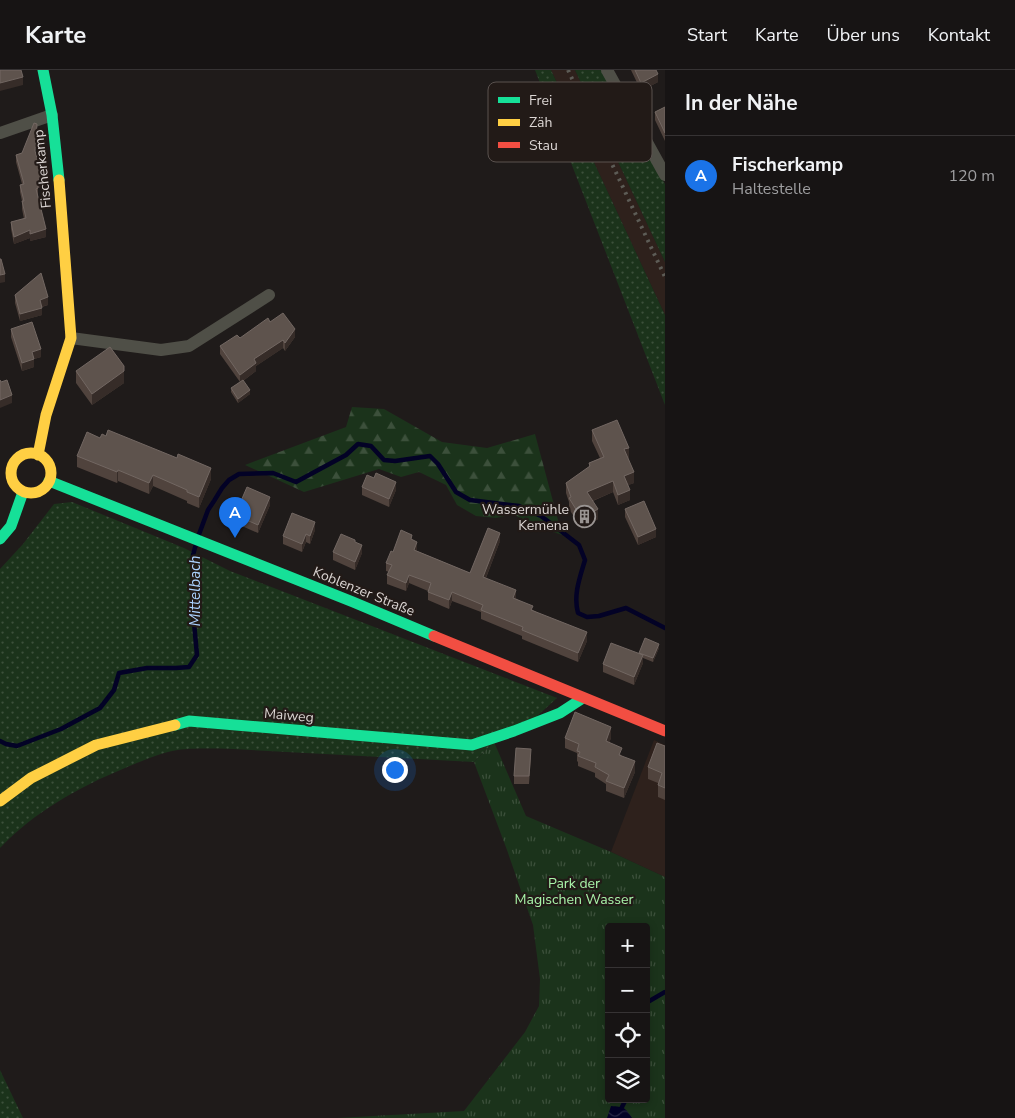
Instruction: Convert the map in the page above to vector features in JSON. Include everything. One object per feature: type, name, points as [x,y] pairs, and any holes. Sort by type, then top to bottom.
[{"type":"street","name":"Fischerkamp","points":[[38,455],[46,415],[71,338],[52,115],[43,70]]},
{"type":"street","points":[[606,70],[613,82]]},
{"type":"street","name":"Fischerkamp","points":[[0,133],[52,115]]},
{"type":"street","points":[[652,153],[665,176]]},
{"type":"street","points":[[71,338],[161,350],[190,346],[268,295]]},
{"type":"street","points":[[32,453],[38,455],[48,463],[51,475],[50,481],[42,490],[36,493],[23,492],[18,489],[11,478],[12,466],[20,456],[32,453]]},
{"type":"street","points":[[0,461],[12,466]]},
{"type":"street","name":"Koblenzer Straße","points":[[50,481],[353,602],[665,731]]},
{"type":"street","points":[[0,540],[11,526],[23,492]]},
{"type":"street","name":"Maiweg","points":[[0,801],[31,778],[96,745],[189,721],[472,746],[560,714],[583,698]]},
{"type":"shaded area","points":[[551,70],[575,70],[581,82],[557,82]]},
{"type":"shaded area","points":[[594,162],[618,162],[665,262],[665,315]]},
{"type":"shaded area","points":[[654,740],[665,745],[665,877],[611,852]]},
{"type":"green space","points":[[535,70],[551,70],[557,82],[540,82]]},
{"type":"green space","points":[[575,70],[601,70],[608,82],[581,82]]},
{"type":"green space","points":[[652,161],[665,184],[665,262],[618,162]]},
{"type":"green space","points":[[571,162],[594,162],[665,315],[665,405]]},
{"type":"green space","points":[[352,407],[384,409],[442,442],[487,448],[535,434],[562,535],[533,525],[513,514],[496,518],[476,516],[457,505],[446,485],[419,472],[401,477],[379,469],[304,492],[245,465],[346,427]]},
{"type":"green space","points":[[72,502],[184,548],[230,571],[557,698],[523,729],[494,742],[474,762],[233,749],[175,750],[151,757],[74,792],[27,823],[0,848],[0,569],[23,544],[54,504]]},
{"type":"green space","name":"Park der Magischen Wasser","points":[[494,742],[526,816],[665,877],[665,1118],[337,1118],[464,1111],[525,1032],[539,1006],[540,979],[533,925],[474,762]]},
{"type":"green space","points":[[0,1070],[23,1118],[0,1118]]},
{"type":"water","points":[[611,1106],[624,1108],[632,1118],[607,1118]]},
{"type":"building","points":[[0,70],[21,70],[23,77],[0,83]]},
{"type":"building","points":[[635,70],[656,70],[658,74],[641,82]]},
{"type":"building","points":[[665,107],[665,133],[655,112]]},
{"type":"building","points":[[34,123],[37,124],[35,151],[43,179],[38,180],[38,188],[36,189],[46,229],[30,234],[30,230],[14,237],[11,222],[26,218],[20,185],[24,184],[16,155],[22,153]]},
{"type":"building","points":[[0,259],[5,274],[0,275]]},
{"type":"building","points":[[41,273],[48,297],[40,300],[42,308],[20,314],[15,295]]},
{"type":"building","points":[[283,313],[295,329],[285,343],[283,340],[254,359],[256,363],[240,375],[220,346],[237,335],[240,338],[268,318],[270,322]]},
{"type":"building","points":[[32,322],[41,349],[32,352],[34,359],[22,363],[11,329]]},
{"type":"building","points":[[110,347],[124,366],[124,371],[92,394],[76,371]]},
{"type":"building","points":[[0,380],[1,382],[7,380],[12,395],[0,400]]},
{"type":"building","points":[[243,380],[250,390],[238,399],[231,388]]},
{"type":"building","points":[[617,420],[629,448],[624,449],[634,472],[624,476],[630,490],[618,495],[613,481],[587,492],[598,509],[582,519],[569,498],[571,497],[566,483],[590,466],[589,463],[604,457],[592,430]]},
{"type":"building","points":[[108,430],[177,458],[178,454],[211,468],[199,497],[153,475],[149,483],[77,456],[87,432],[100,438],[102,434],[106,436]]},
{"type":"building","points":[[376,473],[396,482],[389,499],[362,487],[367,475],[374,478]]},
{"type":"building","points":[[247,487],[270,497],[258,525],[235,515]]},
{"type":"building","points":[[644,501],[656,529],[638,537],[625,509]]},
{"type":"building","points":[[292,513],[315,522],[310,536],[306,534],[302,544],[283,536]]},
{"type":"building","points":[[488,528],[500,533],[483,577],[516,590],[513,598],[533,606],[531,610],[587,632],[578,653],[522,630],[523,627],[481,610],[483,605],[452,592],[449,600],[428,592],[431,583],[409,575],[406,583],[387,575],[392,565],[386,563],[391,551],[393,552],[401,530],[412,535],[411,539],[417,542],[414,550],[470,573]]},
{"type":"building","points":[[341,534],[362,545],[355,562],[333,552]]},
{"type":"building","points":[[645,638],[659,644],[653,658],[639,653]]},
{"type":"building","points":[[611,643],[643,655],[634,677],[603,664]]},
{"type":"building","points":[[575,712],[611,727],[606,741],[622,748],[619,755],[635,761],[624,788],[606,781],[609,775],[595,767],[596,763],[578,756],[580,752],[577,751],[579,744],[565,738]]},
{"type":"building","points":[[657,743],[665,746],[665,788],[658,785],[662,773],[648,767]]},
{"type":"building","points":[[516,748],[531,749],[529,776],[514,776]]},
{"type":"waterway","name":"Mittelbach","points":[[198,537],[208,510],[222,488],[229,480],[239,474],[273,473],[296,482],[346,455],[358,444],[371,446],[384,460],[395,461],[430,456],[438,464],[456,492],[470,500],[519,506],[541,516],[579,545],[585,560],[579,579],[576,600],[578,613],[587,617],[599,616],[626,608],[665,628]]},
{"type":"waterway","name":"Mittelbach","points":[[0,741],[17,746],[61,729],[100,708],[114,690],[119,673],[147,668],[189,667],[197,655],[193,612],[193,555],[196,544]]},
{"type":"waterway","points":[[650,1001],[665,992]]},
{"type":"waterway","points":[[622,1107],[624,1103]]},
{"type":"railway","points":[[568,70],[574,82]]},
{"type":"railway","points":[[611,162],[665,277]]},
{"type":"traffic: fast","points":[[43,70],[52,115],[59,180]]},
{"type":"traffic: fast","points":[[49,481],[434,636]]},
{"type":"traffic: fast","points":[[0,539],[11,526],[23,492]]},
{"type":"traffic: fast","points":[[175,725],[189,721],[472,745],[560,713],[583,698]]},
{"type":"traffic: slow","points":[[38,455],[46,415],[71,338],[59,180]]},
{"type":"traffic: slow","points":[[27,453],[35,453],[42,456],[48,462],[51,473],[48,484],[42,490],[35,493],[27,493],[20,490],[14,484],[11,477],[11,469],[14,462],[20,456],[27,453]]},
{"type":"traffic: slow","points":[[0,801],[31,778],[96,745],[175,725]]},
{"type":"traffic: jam","points":[[434,636],[665,731]]},
{"type":"place","name":"Wassermühle Kemena","points":[[585,517]]},
{"type":"place","name":"Fischerkamp","points":[[235,538]]}]
